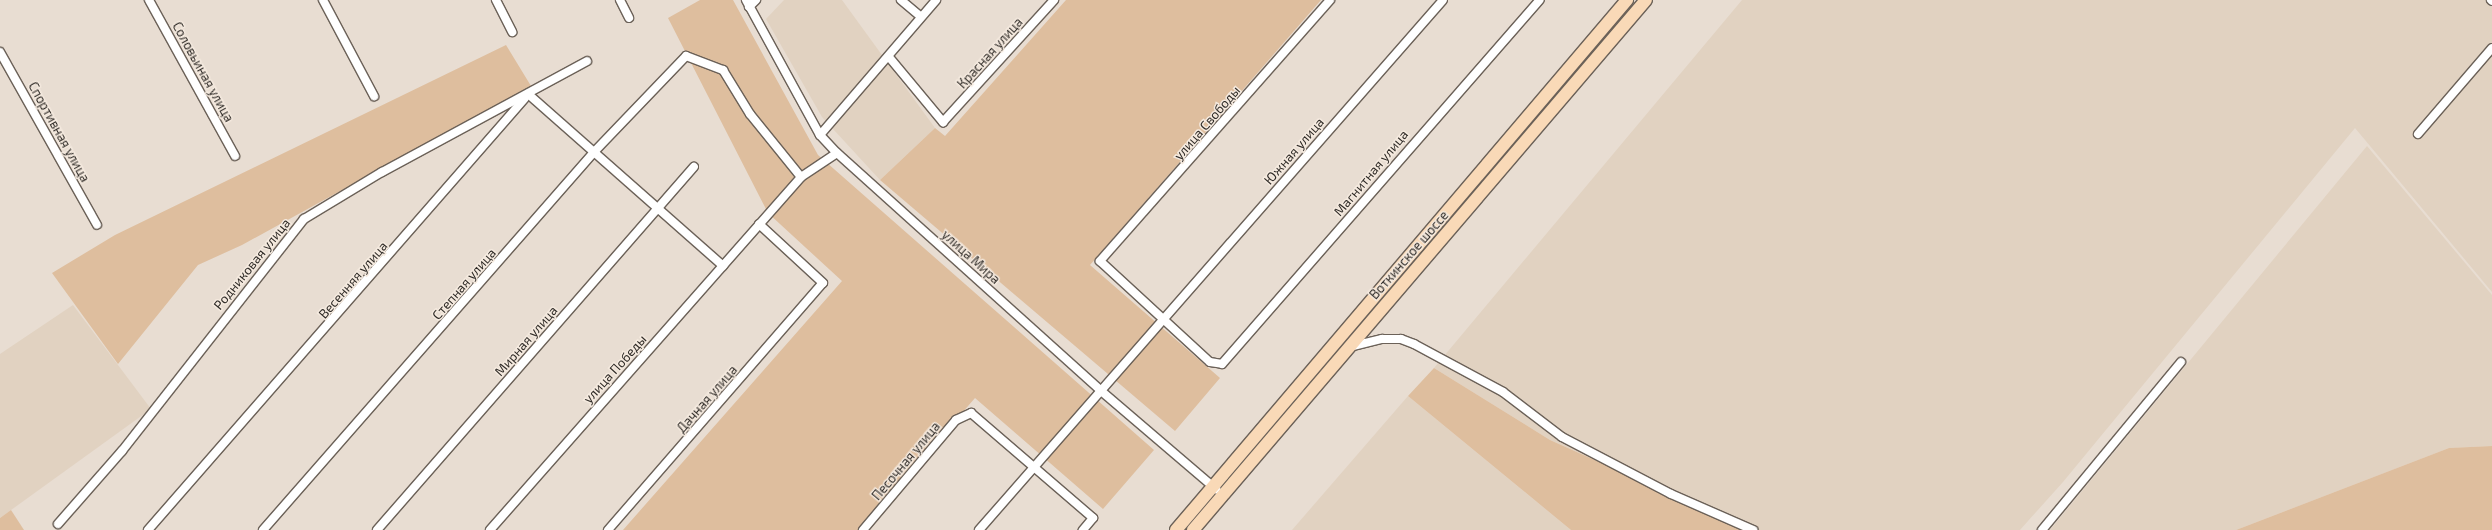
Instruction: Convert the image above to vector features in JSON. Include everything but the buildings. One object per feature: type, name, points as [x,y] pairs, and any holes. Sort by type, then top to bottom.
[{"type":"main road","name":"Воткинское шоссе","points":[[1176,530],[1626,0]]},
{"type":"main road","name":"Воткинское шоссе","points":[[1193,530],[1646,0]]},
{"type":"street","name":"Соловьиная улица","points":[[149,0],[235,156]]},
{"type":"street","points":[[323,0],[374,96]]},
{"type":"street","points":[[496,0],[512,32]]},
{"type":"street","points":[[620,0],[629,18]]},
{"type":"street","points":[[748,3],[756,0]]},
{"type":"street","points":[[901,0],[920,17]]},
{"type":"street","points":[[820,135],[936,0]]},
{"type":"street","name":"Красная улица","points":[[888,57],[943,122],[1054,0]]},
{"type":"street","name":"улица Свободы","points":[[1164,318],[1100,261],[1330,0]]},
{"type":"street","name":"Южная улица","points":[[979,530],[1442,0]]},
{"type":"street","name":"Магнитная улица","points":[[1164,318],[1210,362],[1222,364],[1539,0]]},
{"type":"street","name":"улица Мира","points":[[748,3],[820,135],[1100,390],[1223,495]]},
{"type":"street","points":[[2418,134],[2492,48]]},
{"type":"street","name":"Спортивная улица","points":[[0,52],[97,225]]},
{"type":"street","name":"Степная улица","points":[[263,530],[594,152],[686,56],[723,70],[750,114],[801,177]]},
{"type":"street","name":"Весенняя улица","points":[[148,530],[528,94],[587,61]]},
{"type":"street","points":[[528,94],[723,266]]},
{"type":"street","name":"Родниковая улица","points":[[58,524],[122,451],[304,220],[382,172],[528,94]]},
{"type":"street","name":"улица Победы","points":[[490,530],[801,177],[837,152]]},
{"type":"street","name":"Мирная улица","points":[[377,530],[694,167]]},
{"type":"street","name":"Дачная улица","points":[[608,530],[823,283],[759,224]]},
{"type":"street","points":[[1348,347],[1382,339],[1401,339],[1414,344],[1503,392],[1562,437],[1671,494],[1753,530]]},
{"type":"street","points":[[2042,530],[2181,362]]},
{"type":"street","name":"Песочная улица","points":[[863,530],[956,420],[971,413],[1033,468]]},
{"type":"street","points":[[1033,468],[1093,518],[1083,530]]},
{"type":"shaded area","points":[[700,0],[733,0],[818,155],[1154,450],[1103,509],[975,398],[860,530],[623,530],[842,281],[768,213],[668,18]]},
{"type":"shaded area","points":[[784,0],[842,0],[935,128],[880,180],[822,117],[766,19]]},
{"type":"shaded area","points":[[1066,0],[1321,0],[1090,265],[1220,378],[1175,431],[880,180],[935,128],[945,136]]},
{"type":"shaded area","points":[[1742,0],[2492,0],[2492,292],[2355,128],[2063,482],[2020,530],[1751,530],[1550,440],[1434,368]]},
{"type":"shaded area","points":[[506,45],[531,86],[242,245],[198,265],[118,364],[52,273],[115,235]]},
{"type":"shaded area","points":[[2367,146],[2492,295],[2492,446],[2449,448],[2236,530],[2050,530]]},
{"type":"shaded area","points":[[73,305],[151,409],[0,518],[0,354]]},
{"type":"shaded area","points":[[1434,368],[1550,440],[1751,530],[1571,530],[1408,396]]},
{"type":"shaded area","points":[[1408,396],[1571,530],[1292,530]]},
{"type":"shaded area","points":[[2492,446],[2492,530],[2236,530],[2449,448]]},
{"type":"shaded area","points":[[11,510],[24,530],[0,530],[0,518]]}]
